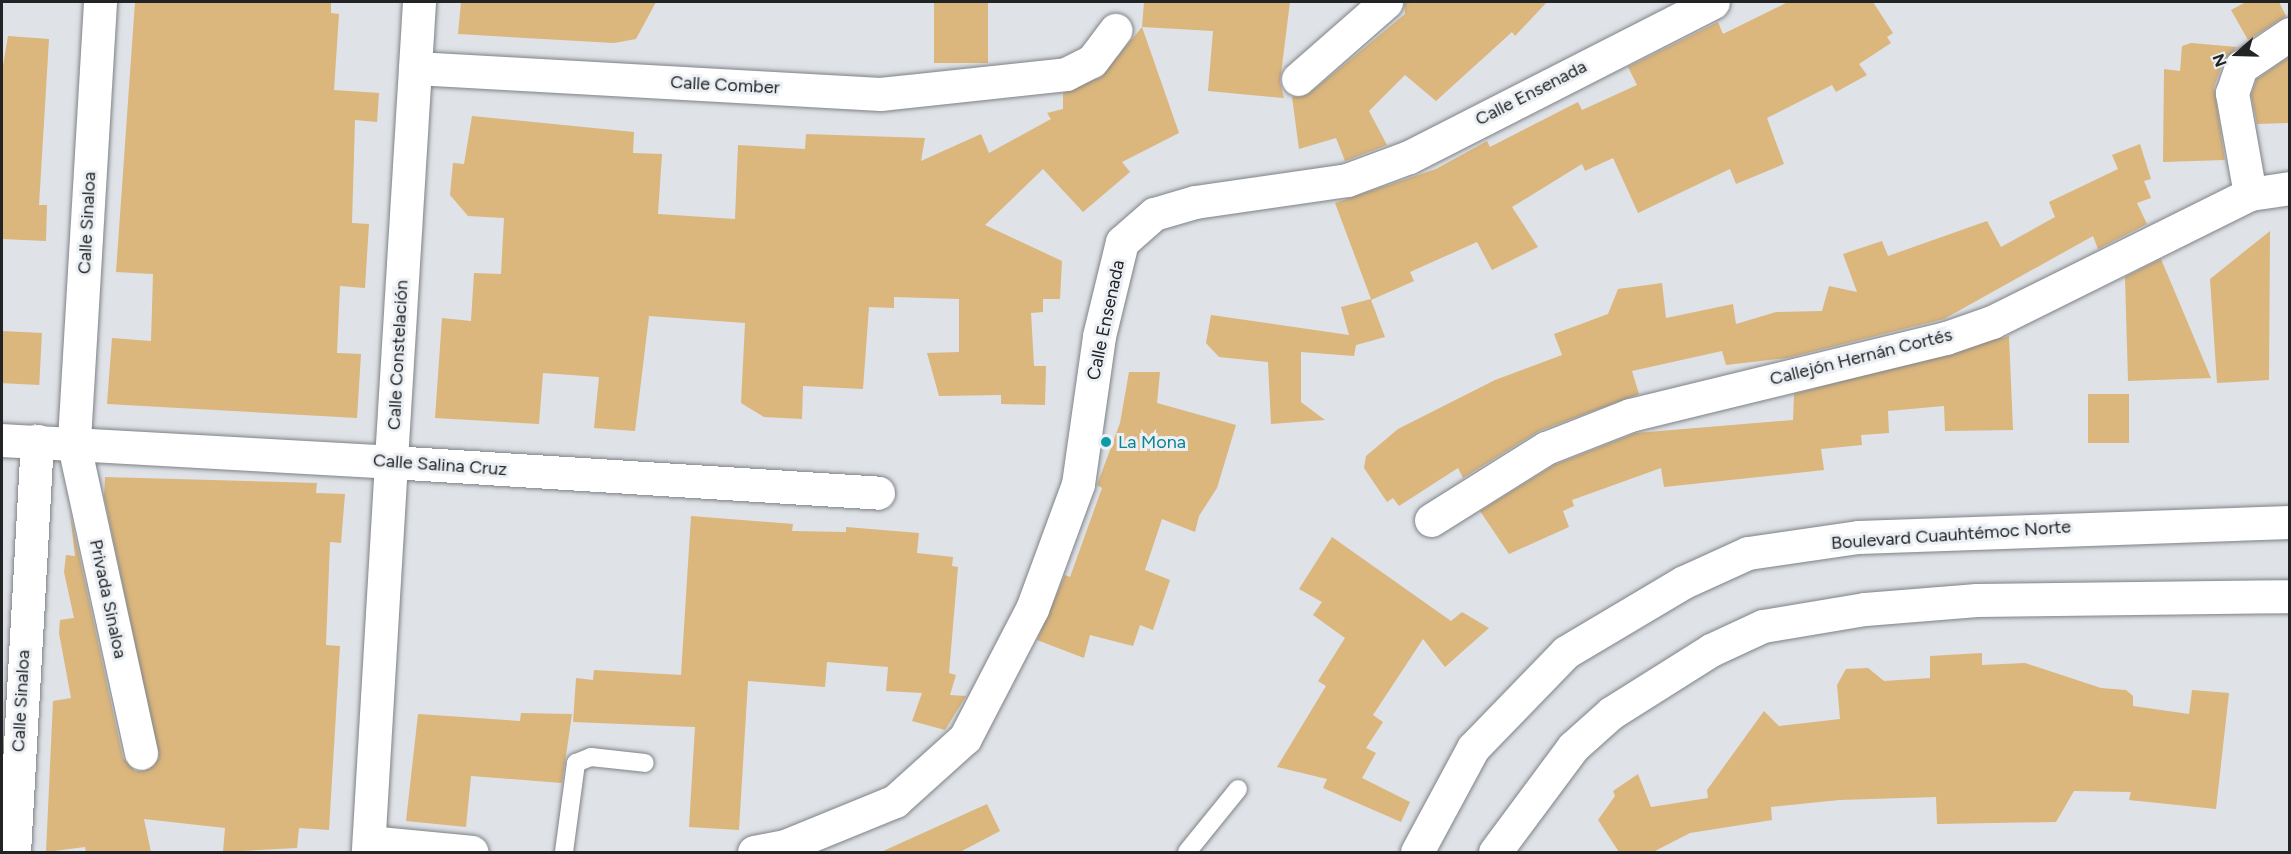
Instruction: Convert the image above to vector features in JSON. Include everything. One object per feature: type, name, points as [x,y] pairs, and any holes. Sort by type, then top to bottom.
[{"type":"street","name":"Calle Sinaloa","points":[[74,445],[100,2]]},
{"type":"street","name":"Calle Constelación","points":[[368,847],[419,2]]},
{"type":"street","points":[[1298,79],[1386,2]]},
{"type":"street","name":"Calle Ensenada","points":[[754,852],[895,801],[964,738],[1032,609],[1078,484],[1099,336],[1122,242],[1154,214],[1195,202],[1347,180],[1408,157],[1713,2]]},
{"type":"street","name":"Calle Comber","points":[[415,68],[880,94],[1034,79],[1092,62],[1115,30]]},
{"type":"street","points":[[2250,194],[2232,93],[2241,67],[2289,34]]},
{"type":"street","name":"Callejón Hernán Cortés","points":[[1431,520],[1546,448],[1630,415],[1992,322],[2250,194],[2289,188]]},
{"type":"street","name":"Calle Salina Cruz","points":[[2,440],[878,493]]},
{"type":"street","name":"Calle Sinaloa","points":[[14,852],[37,441]]},
{"type":"street","name":"Privada Sinaloa","points":[[74,445],[141,753]]},
{"type":"street","name":"Boulevard Cuauhtémoc Norte","points":[[1417,852],[1473,748],[1566,652],[1684,582],[1748,554],[1858,537],[2289,522]]},
{"type":"street","points":[[1495,852],[1573,747],[1611,713],[1711,650],[1763,626],[1865,609],[1977,600],[2289,596]]},
{"type":"street","points":[[368,847],[472,852]]},
{"type":"lane","points":[[564,852],[576,763],[591,757],[645,763]]},
{"type":"lane","points":[[1187,852],[1238,789]]},
{"type":"building","points":[[135,2],[331,2],[331,13],[339,14],[334,90],[379,93],[377,122],[355,120],[352,223],[369,224],[365,288],[340,286],[337,353],[361,354],[357,418],[107,404],[112,338],[151,341],[153,274],[116,272]]},
{"type":"building","points":[[461,2],[656,2],[636,39],[614,43],[458,34]]},
{"type":"building","points":[[934,2],[988,2],[988,63],[934,63]]},
{"type":"building","points":[[1144,2],[1290,2],[1280,82],[1284,98],[1208,91],[1213,31],[1142,27]]},
{"type":"building","points":[[1404,2],[1547,2],[1515,36],[1512,32],[1436,101],[1405,75],[1369,111],[1387,145],[1345,161],[1336,138],[1299,149],[1292,97],[1310,93],[1405,14]]},
{"type":"building","points":[[1788,2],[1873,2],[1893,33],[1887,37],[1891,43],[1859,64],[1867,75],[1836,92],[1832,85],[1767,118],[1784,164],[1736,184],[1730,169],[1638,213],[1613,158],[1585,171],[1582,164],[1512,207],[1538,247],[1492,270],[1477,242],[1410,272],[1414,281],[1371,300],[1385,337],[1356,345],[1354,356],[1301,352],[1301,402],[1325,420],[1271,424],[1268,362],[1219,357],[1206,343],[1211,315],[1349,335],[1341,307],[1371,299],[1335,203],[1436,169],[1487,141],[1490,147],[1578,102],[1582,110],[1637,85],[1628,67],[1718,22],[1723,34]]},
{"type":"building","points":[[2246,2],[2279,2],[2286,16],[2248,40],[2231,10]]},
{"type":"building","points":[[1142,27],[1179,133],[1122,162],[1130,172],[1083,212],[1043,169],[985,225],[1062,261],[1060,299],[1043,299],[1043,312],[1031,313],[1034,366],[1046,366],[1045,405],[1001,404],[1001,395],[939,396],[927,353],[959,352],[959,299],[894,297],[894,308],[869,307],[863,389],[803,386],[802,419],[764,417],[741,403],[745,323],[649,316],[635,431],[594,428],[599,377],[543,373],[539,424],[435,418],[442,318],[471,321],[474,273],[501,274],[504,218],[468,216],[450,195],[453,163],[464,164],[472,116],[634,132],[633,153],[662,154],[658,214],[735,219],[738,145],[805,149],[806,134],[925,138],[921,161],[981,134],[989,153],[1051,119],[1047,113],[1063,109],[1063,93],[1101,77]]},
{"type":"building","points":[[8,36],[49,39],[39,205],[47,205],[46,241],[2,239],[2,71]]},
{"type":"building","points":[[2191,43],[2237,47],[2224,60],[2214,87],[2225,160],[2163,162],[2164,69],[2180,71],[2182,46]]},
{"type":"building","points":[[2289,57],[2289,123],[2257,124],[2251,95],[2257,79]]},
{"type":"building","points":[[2140,144],[2151,179],[2144,181],[2151,198],[2137,203],[2147,224],[2098,249],[2093,236],[1944,319],[1787,358],[1726,365],[1722,351],[1632,371],[1639,394],[1539,431],[1463,478],[1458,468],[1399,506],[1393,498],[1387,502],[1364,468],[1366,456],[1398,429],[1495,380],[1562,355],[1554,334],[1608,314],[1618,289],[1662,283],[1666,318],[1733,304],[1736,324],[1776,312],[1822,311],[1829,286],[1857,292],[1843,254],[1882,241],[1888,256],[1987,221],[2001,247],[2055,217],[2049,202],[2118,169],[2112,155]]},
{"type":"building","points":[[2270,231],[2269,380],[2217,383],[2210,279]]},
{"type":"building","points":[[2161,259],[2211,378],[2128,381],[2125,277]]},
{"type":"building","points":[[2,331],[42,333],[39,385],[2,383]]},
{"type":"building","points":[[2009,336],[2013,430],[1945,431],[1944,406],[1888,411],[1889,433],[1861,435],[1862,445],[1821,449],[1824,470],[1664,487],[1661,468],[1572,500],[1574,506],[1563,511],[1569,527],[1509,554],[1480,511],[1554,465],[1636,433],[1793,420],[1794,394]]},
{"type":"building","points":[[1129,372],[1160,372],[1157,403],[1236,425],[1217,488],[1199,516],[1195,532],[1162,519],[1145,570],[1170,580],[1153,630],[1140,625],[1133,646],[1090,635],[1084,658],[1037,640],[1065,575],[1070,577],[1102,488],[1097,485],[1120,423]]},
{"type":"building","points":[[2088,394],[2129,394],[2129,443],[2088,443]]},
{"type":"building","points":[[105,477],[317,483],[316,493],[345,494],[341,543],[330,542],[326,645],[340,646],[329,830],[299,828],[297,848],[223,852],[225,828],[144,819],[151,852],[86,852],[85,847],[46,852],[53,701],[71,698],[59,633],[60,620],[74,618],[64,572],[66,555],[75,556],[70,513],[123,758],[135,771],[144,771],[159,758],[104,496]]},
{"type":"building","points":[[691,516],[793,524],[792,531],[846,532],[846,527],[919,533],[917,553],[953,557],[952,566],[958,567],[949,673],[956,675],[950,695],[966,696],[945,730],[912,721],[922,693],[886,691],[888,667],[827,662],[825,687],[748,681],[739,830],[689,827],[695,727],[573,722],[576,678],[593,680],[594,670],[681,675]]},
{"type":"building","points":[[1332,537],[1451,621],[1462,612],[1489,628],[1445,667],[1423,639],[1373,715],[1383,722],[1366,748],[1376,753],[1362,778],[1410,802],[1401,822],[1323,788],[1327,779],[1277,767],[1326,686],[1318,681],[1345,638],[1313,615],[1322,602],[1299,589]]},
{"type":"building","points":[[1982,653],[1982,665],[2025,663],[2101,688],[2126,690],[2133,696],[2133,706],[2189,714],[2192,690],[2229,693],[2216,809],[2129,800],[2131,792],[2074,791],[2056,822],[1937,824],[1936,797],[1839,800],[1771,807],[1772,820],[1690,833],[1653,852],[1619,852],[1598,820],[1615,796],[1613,791],[1638,774],[1651,807],[1708,798],[1707,790],[1764,711],[1779,726],[1840,719],[1837,685],[1846,669],[1868,668],[1884,681],[1930,678],[1930,656]]},
{"type":"building","points":[[521,713],[572,714],[562,783],[471,776],[466,827],[406,821],[418,714],[520,721]]},
{"type":"building","points":[[987,804],[1000,831],[960,852],[881,852]]},
{"type":"place","name":"La Mona","points":[[1106,442]]}]
